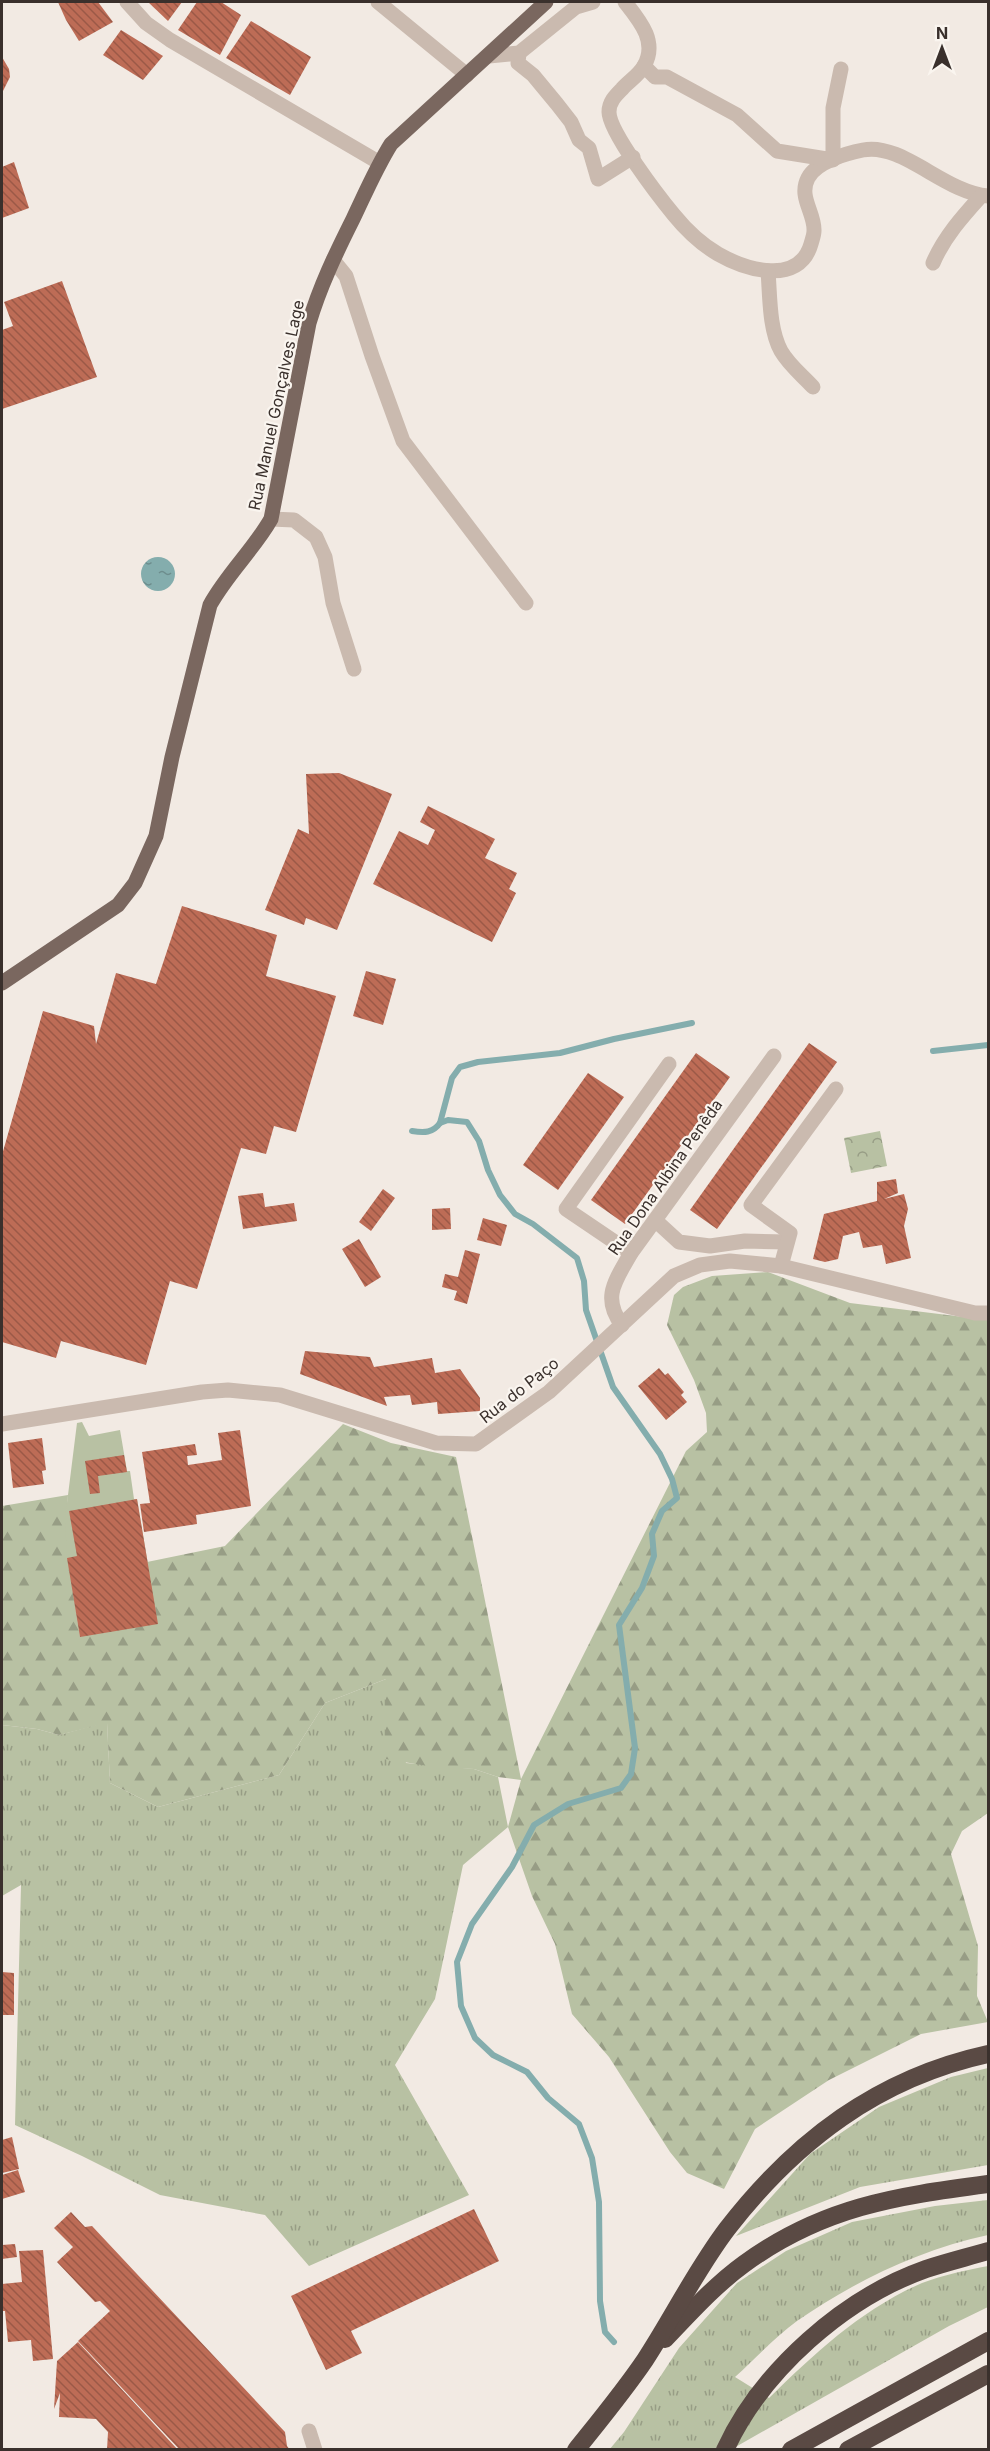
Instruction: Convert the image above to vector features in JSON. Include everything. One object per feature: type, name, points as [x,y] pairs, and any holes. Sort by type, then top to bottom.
[{"type":"highway","points":[[576,2450],[645,2359],[726,2231],[773,2175],[807,2142],[862,2104],[905,2081],[941,2067],[988,2054]]},
{"type":"highway","points":[[645,2359],[713,2291],[743,2265],[777,2241],[851,2208],[891,2199],[988,2184]]},
{"type":"highway","points":[[725,2450],[761,2390],[780,2367],[819,2332],[866,2298],[925,2270],[988,2251]]},
{"type":"highway","points":[[791,2450],[988,2341]]},
{"type":"highway","points":[[848,2450],[988,2374]]},
{"type":"main road","name":"Rua Manuel Gonçalves Lage","points":[[2,983],[118,905],[135,884],[156,836],[172,757],[210,605],[271,519],[309,322],[317,296],[333,260],[380,163],[392,144],[546,2]]},
{"type":"street","points":[[127,2],[146,22],[170,40],[380,163]]},
{"type":"street","points":[[378,2],[467,75]]},
{"type":"street","points":[[489,56],[519,53],[576,7],[592,2]]},
{"type":"street","points":[[626,2],[643,24],[650,44],[644,66],[612,99],[609,112],[613,126],[633,157],[658,195],[688,233],[718,254],[745,267],[768,271],[789,269],[801,264],[808,254],[814,231],[805,189],[808,177],[821,165],[833,160],[864,150],[882,148],[941,180],[985,196],[959,220],[933,263]]},
{"type":"street","points":[[519,53],[518,63],[533,75],[571,122],[579,140],[588,148],[598,179],[633,157]]},
{"type":"street","points":[[644,66],[655,77],[667,77],[737,115],[777,151],[833,160]]},
{"type":"street","points":[[833,160],[833,108],[841,69]]},
{"type":"street","points":[[333,260],[346,276],[403,441],[526,603]]},
{"type":"street","points":[[768,271],[774,332],[780,349],[813,387]]},
{"type":"street","points":[[271,519],[294,520],[316,537],[325,557],[333,603],[354,669]]},
{"type":"street","name":"Rua Dona Albina Penêda","points":[[622,1325],[614,1314],[611,1299],[612,1286],[631,1253],[774,1056]]},
{"type":"street","points":[[631,1253],[566,1209],[669,1064]]},
{"type":"street","points":[[781,1266],[790,1233],[751,1205],[836,1089]]},
{"type":"street","points":[[655,1220],[679,1242],[710,1246],[745,1241],[787,1242]]},
{"type":"street","name":"Rua do Paço","points":[[2,1424],[180,1395],[228,1390],[273,1394],[305,1401],[436,1443],[476,1444],[549,1392],[674,1276],[700,1265],[730,1261],[781,1266],[975,1313],[988,1313]]},
{"type":"street","points":[[309,2432],[315,2450]]},
{"type":"green space","points":[[880,1131],[887,1166],[851,1173],[844,1138]]},
{"type":"green space","points":[[768,1272],[850,1303],[988,1320],[988,1813],[962,1831],[951,1854],[978,1946],[977,1996],[988,2022],[921,2034],[829,2080],[755,2129],[724,2189],[687,2173],[670,2152],[609,2057],[572,2014],[555,1944],[532,1896],[508,1827],[521,1780],[498,1777],[474,1769],[433,1767],[386,1759],[386,1679],[325,1703],[279,1775],[158,1807],[110,1783],[107,1723],[59,1735],[37,1729],[2,1725],[2,1506],[68,1495],[68,1549],[80,1637],[147,1562],[225,1546],[343,1424],[391,1443],[456,1457],[521,1779],[686,1451],[707,1432],[706,1413],[694,1380],[667,1325],[674,1295],[683,1287],[712,1276]]},
{"type":"green space","points":[[82,1422],[89,1436],[120,1430],[127,1471],[130,1471],[134,1499],[137,1499],[158,1624],[80,1637],[67,1558],[65,1519],[77,1423]]},
{"type":"green space","points":[[386,1679],[406,1763],[474,1769],[498,1777],[508,1827],[463,1865],[435,1999],[395,2065],[469,2195],[309,2266],[265,2215],[160,2195],[15,2125],[21,1885],[2,1896],[2,1725],[37,1729],[59,1735],[107,1722],[110,1783],[158,1807],[279,1775],[325,1703]]},
{"type":"green space","points":[[988,2068],[988,2165],[860,2187],[736,2236],[810,2154],[879,2107],[951,2077]]},
{"type":"green space","points":[[988,2200],[988,2235],[937,2249],[865,2280],[797,2321],[735,2377],[769,2398],[840,2333],[859,2319],[922,2283],[947,2275],[988,2266],[988,2307],[949,2326],[732,2449],[609,2450],[624,2432],[679,2348],[737,2283],[786,2251],[852,2222],[935,2206]]},
{"type":"water","points":[[158,557],[170,562],[175,574],[170,586],[158,591],[146,586],[141,574],[146,562]]},
{"type":"building","points":[[58,2],[98,2],[113,22],[79,41]]},
{"type":"building","points":[[148,2],[182,2],[168,21]]},
{"type":"building","points":[[197,2],[221,2],[241,15],[220,55],[178,30]]},
{"type":"building","points":[[251,21],[311,57],[290,95],[226,58]]},
{"type":"building","points":[[121,30],[163,56],[143,80],[103,55]]},
{"type":"building","points":[[2,57],[9,69],[10,77],[2,93]]},
{"type":"building","points":[[14,162],[29,208],[2,218],[2,167]]},
{"type":"building","points":[[62,281],[97,377],[2,409],[2,330],[13,326],[4,302]]},
{"type":"building","points":[[339,773],[392,794],[337,930],[306,918],[304,925],[265,910],[298,829],[309,834],[306,774]]},
{"type":"building","points":[[428,806],[495,839],[485,858],[517,873],[509,889],[516,893],[492,942],[373,884],[399,831],[428,845],[435,830],[420,822]]},
{"type":"building","points":[[182,906],[277,935],[266,976],[336,996],[296,1132],[274,1126],[266,1154],[241,1148],[197,1289],[170,1281],[146,1365],[61,1341],[56,1358],[2,1342],[2,1155],[43,1011],[94,1026],[96,1044],[116,973],[156,984]]},
{"type":"building","points":[[366,971],[396,979],[383,1025],[353,1016]]},
{"type":"building","points":[[809,1043],[837,1062],[717,1229],[690,1210]]},
{"type":"building","points":[[696,1053],[730,1077],[625,1224],[591,1200]]},
{"type":"building","points":[[588,1073],[624,1097],[558,1190],[523,1165]]},
{"type":"building","points":[[896,1179],[898,1193],[884,1199],[904,1194],[908,1209],[904,1226],[911,1258],[886,1264],[882,1245],[863,1248],[859,1232],[843,1236],[838,1259],[825,1262],[813,1259],[824,1214],[877,1201],[877,1182]]},
{"type":"building","points":[[383,1189],[395,1198],[371,1231],[359,1222]]},
{"type":"building","points":[[263,1193],[265,1207],[294,1203],[297,1221],[243,1229],[238,1196]]},
{"type":"building","points":[[450,1208],[451,1229],[432,1230],[432,1209]]},
{"type":"building","points":[[483,1218],[507,1225],[501,1246],[477,1240]]},
{"type":"building","points":[[359,1239],[381,1277],[365,1287],[342,1249]]},
{"type":"building","points":[[465,1250],[480,1254],[467,1304],[454,1300],[457,1291],[442,1287],[445,1274],[458,1277]]},
{"type":"building","points":[[305,1351],[370,1357],[374,1367],[432,1358],[435,1373],[460,1369],[480,1398],[480,1411],[438,1414],[437,1402],[412,1405],[410,1395],[384,1397],[387,1406],[300,1374]]},
{"type":"building","points":[[659,1368],[665,1375],[668,1373],[684,1392],[681,1395],[687,1402],[666,1420],[638,1386]]},
{"type":"building","points":[[240,1430],[251,1506],[196,1515],[197,1524],[144,1532],[140,1504],[150,1503],[142,1452],[195,1444],[197,1455],[187,1456],[188,1465],[222,1460],[218,1433]]},
{"type":"building","points":[[42,1438],[46,1470],[42,1471],[44,1484],[13,1488],[8,1443]]},
{"type":"building","points":[[124,1455],[127,1472],[98,1476],[100,1493],[90,1494],[85,1461]]},
{"type":"building","points":[[137,1499],[158,1624],[80,1637],[67,1558],[77,1556],[69,1511]]},
{"type":"building","points":[[2,1972],[14,1973],[14,2015],[2,2015]]},
{"type":"building","points":[[12,2137],[19,2169],[2,2173],[2,2140]]},
{"type":"building","points":[[18,2170],[25,2192],[2,2199],[2,2175]]},
{"type":"building","points":[[474,2209],[499,2261],[351,2331],[362,2353],[326,2370],[291,2296]]},
{"type":"building","points":[[71,2212],[85,2227],[92,2226],[285,2432],[287,2446],[290,2450],[180,2450],[78,2341],[110,2311],[100,2301],[95,2302],[57,2262],[73,2247],[54,2228]]},
{"type":"building","points":[[15,2244],[17,2257],[2,2259],[2,2245]]},
{"type":"building","points":[[43,2250],[53,2359],[33,2361],[31,2340],[8,2342],[5,2311],[2,2311],[2,2284],[22,2282],[19,2251]]},
{"type":"building","points":[[78,2342],[178,2450],[107,2450],[108,2432],[96,2419],[59,2417],[60,2393],[54,2409],[57,2361]]},
{"type":"waterway","points":[[412,1131],[428,1132],[440,1123],[452,1078],[460,1067],[478,1062],[560,1053],[692,1023]]},
{"type":"waterway","points":[[933,1051],[988,1045]]},
{"type":"waterway","points":[[440,1123],[448,1120],[467,1122],[479,1141],[488,1170],[500,1195],[515,1214],[533,1224],[577,1258],[584,1281],[586,1310],[613,1387],[660,1454],[672,1479],[677,1498],[662,1511],[652,1534],[654,1556],[642,1588],[619,1625],[635,1748],[631,1774],[621,1788],[568,1804],[534,1825],[512,1867],[472,1924],[457,1962],[461,2006],[475,2038],[493,2055],[527,2072],[548,2098],[579,2124],[592,2158],[599,2202],[600,2301],[605,2332],[614,2342]]}]
